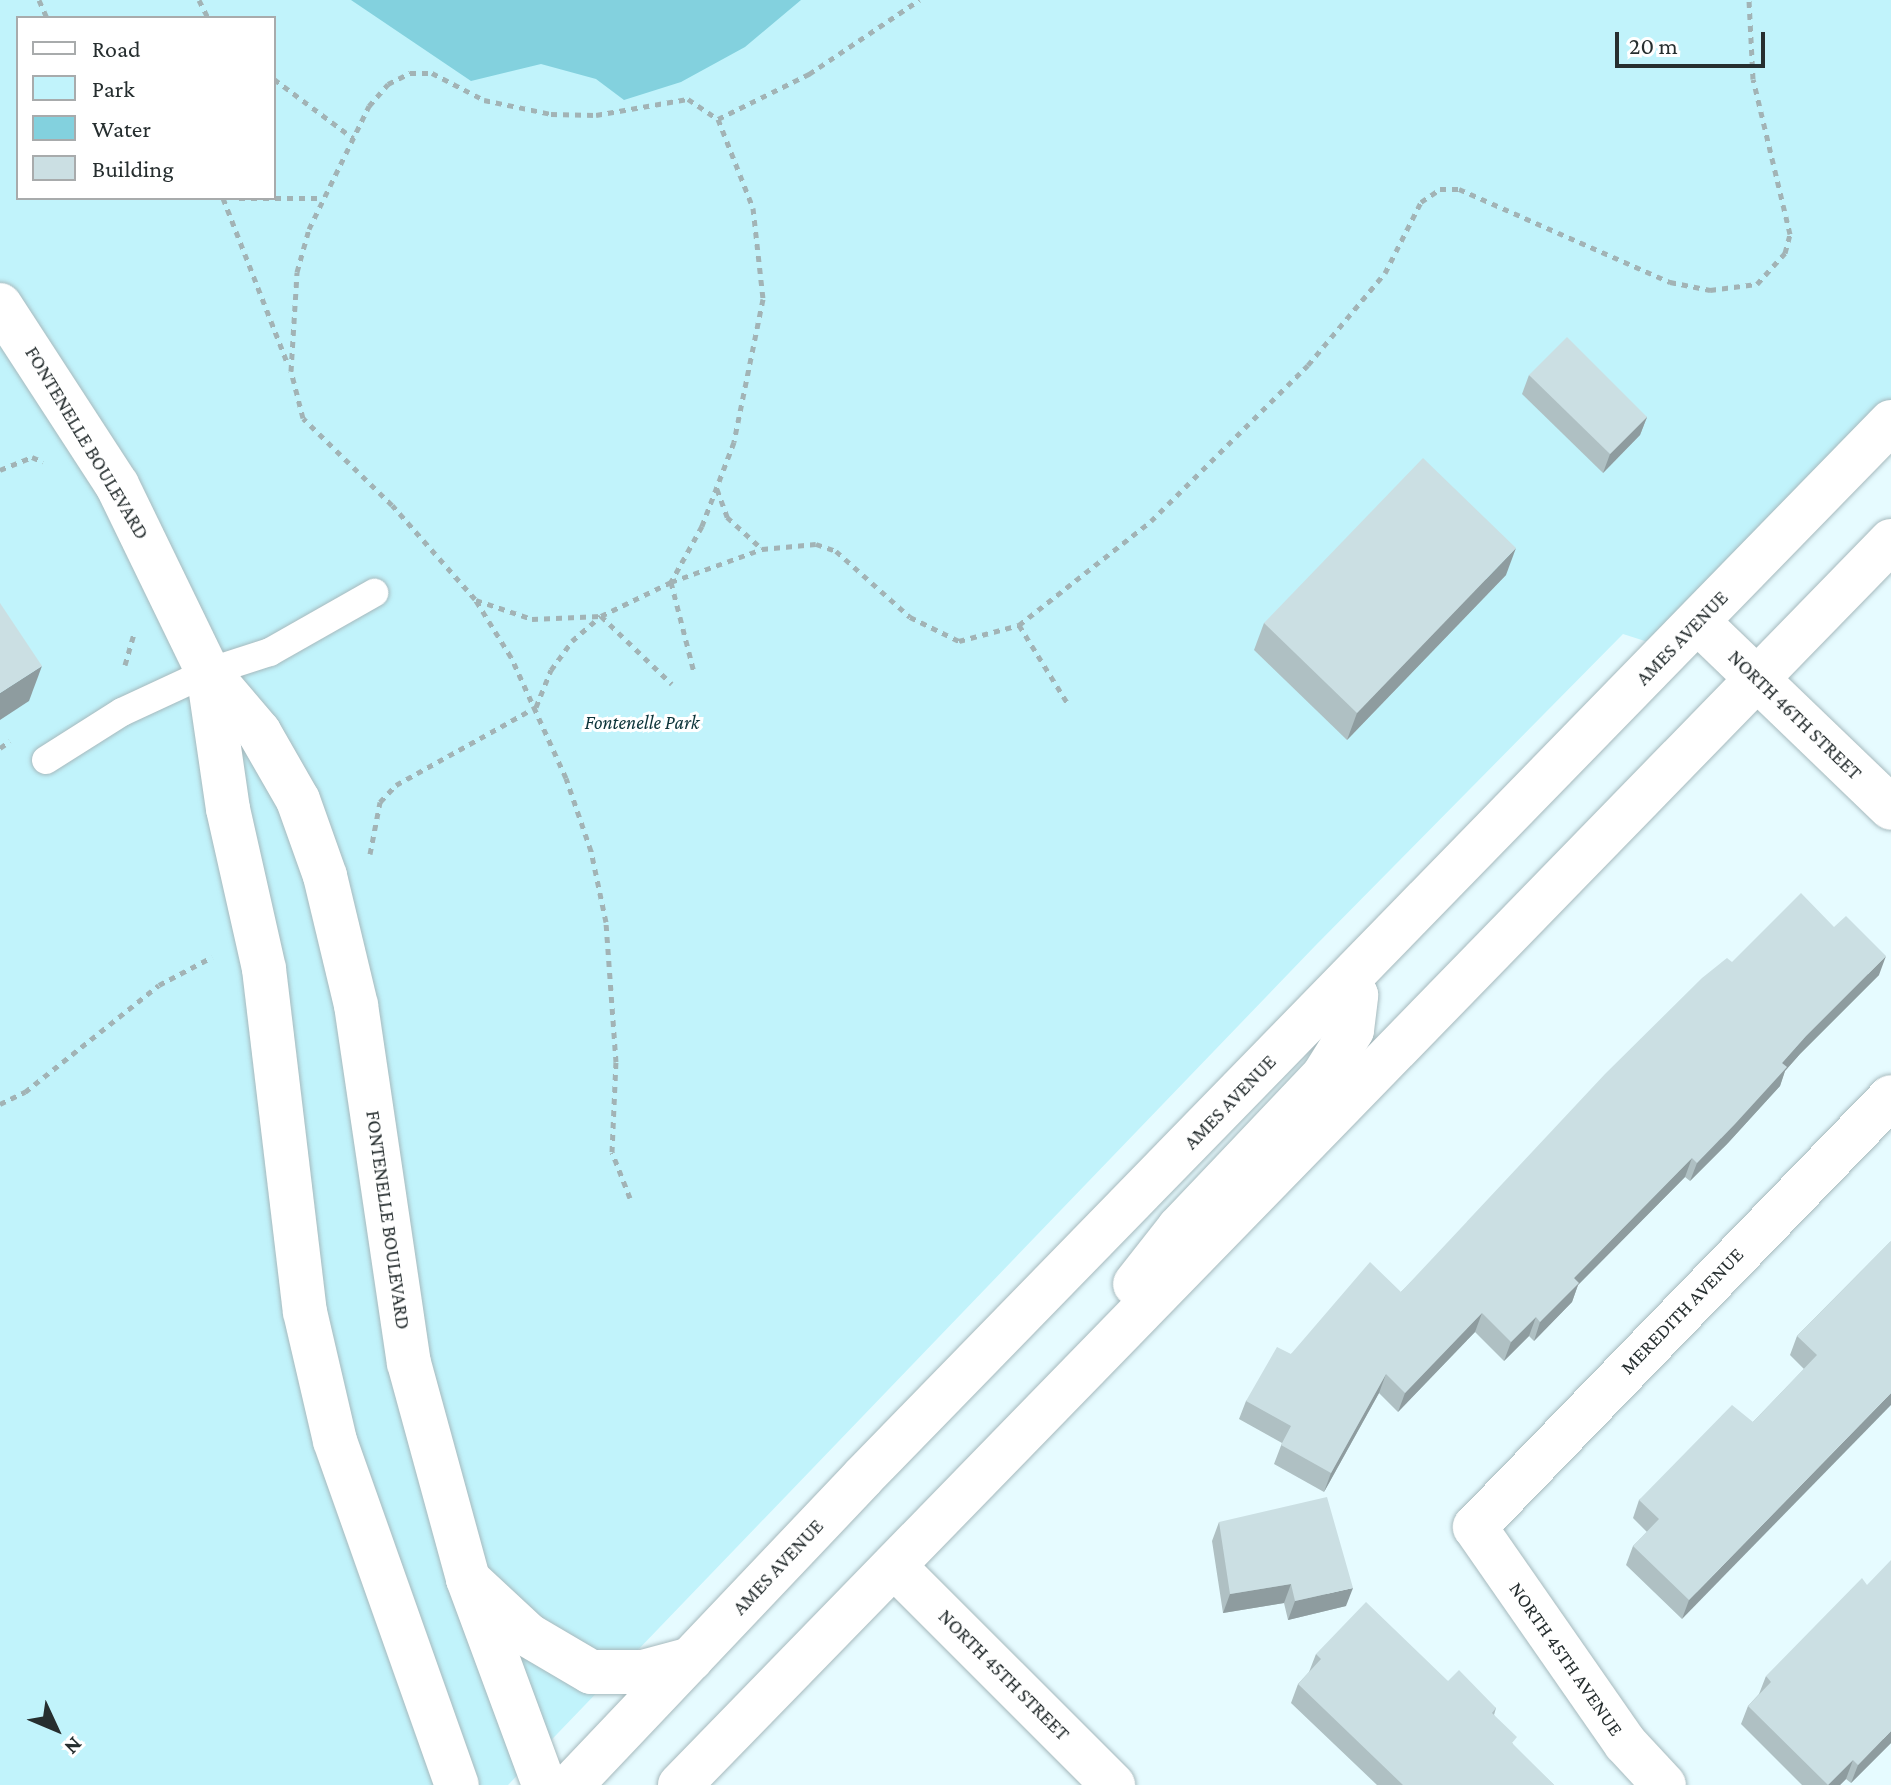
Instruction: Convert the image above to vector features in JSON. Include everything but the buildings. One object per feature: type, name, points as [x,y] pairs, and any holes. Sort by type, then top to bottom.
[{"type":"main road","name":"FONTENELLE BOULEVARD","points":[[0,305],[117,485],[208,672],[259,732],[290,786],[328,886],[356,1005],[409,1363],[468,1579],[544,1785]]},
{"type":"main road","name":"AMES AVENUE","points":[[571,1785],[1891,422]]},
{"type":"main road","points":[[680,1785],[1891,541]]},
{"type":"main road","name":"NORTH 46TH STREET","points":[[1698,622],[1891,808]]},
{"type":"main road","name":"FONTENELLE BOULEVARD","points":[[208,672],[228,809],[264,969],[305,1312],[335,1441],[457,1785]]},
{"type":"main road","points":[[1071,1384],[1146,1266],[1324,1075],[1352,1030],[1356,995],[1349,980]]},
{"type":"main road","name":"MEREDITH AVENUE","points":[[1475,1527],[1891,1097]]},
{"type":"main road","name":"NORTH 45TH AVENUE","points":[[1475,1527],[1625,1743],[1664,1785]]},
{"type":"main road","name":"NORTH 45TH STREET","points":[[894,1566],[1113,1785]]},
{"type":"main road","points":[[468,1579],[528,1635],[591,1672],[643,1672],[691,1659]]},
{"type":"lane","points":[[46,760],[122,712],[208,672],[270,652],[374,593]]},
{"type":"path","points":[[718,119],[809,74],[919,0]]},
{"type":"path","points":[[370,865],[380,802],[396,785],[536,707],[558,661],[601,616],[671,582],[762,549],[816,544],[836,551],[910,617],[959,641],[1019,625],[1151,521],[1308,365],[1385,273],[1421,202],[1440,189],[1459,189],[1670,282],[1710,290],[1757,284],[1785,253],[1790,234],[1753,79],[1749,0]]},
{"type":"path","points":[[291,371],[297,272],[323,198],[353,138],[388,84],[410,73],[432,73],[517,111],[596,115],[688,99],[718,119],[753,208],[763,299],[745,399],[717,488],[671,582],[694,672]]},
{"type":"path","points":[[276,80],[353,138]]},
{"type":"path","points":[[276,198],[323,198]]},
{"type":"path","points":[[224,200],[291,371],[303,418],[392,505],[475,599],[536,707],[591,851],[606,922],[616,1062],[612,1152],[630,1198]]},
{"type":"path","points":[[0,470],[32,457],[50,465]]},
{"type":"path","points":[[717,488],[727,517],[762,549]]},
{"type":"path","points":[[475,599],[532,619],[601,616],[672,684]]},
{"type":"path","points":[[121,668],[130,660],[134,631],[130,619]]},
{"type":"path","points":[[1019,625],[1068,704]]},
{"type":"path","points":[[0,748],[13,740]]},
{"type":"path","points":[[0,1104],[36,1083],[159,985],[218,954]]},
{"type":"green space","name":"Fontenelle Park","points":[[0,0],[1891,0],[1891,402],[1648,642],[1623,634],[1315,946],[508,1785],[0,1785]]},
{"type":"water","points":[[351,0],[801,0],[745,47],[681,82],[624,100],[596,79],[541,64],[471,81]]}]
